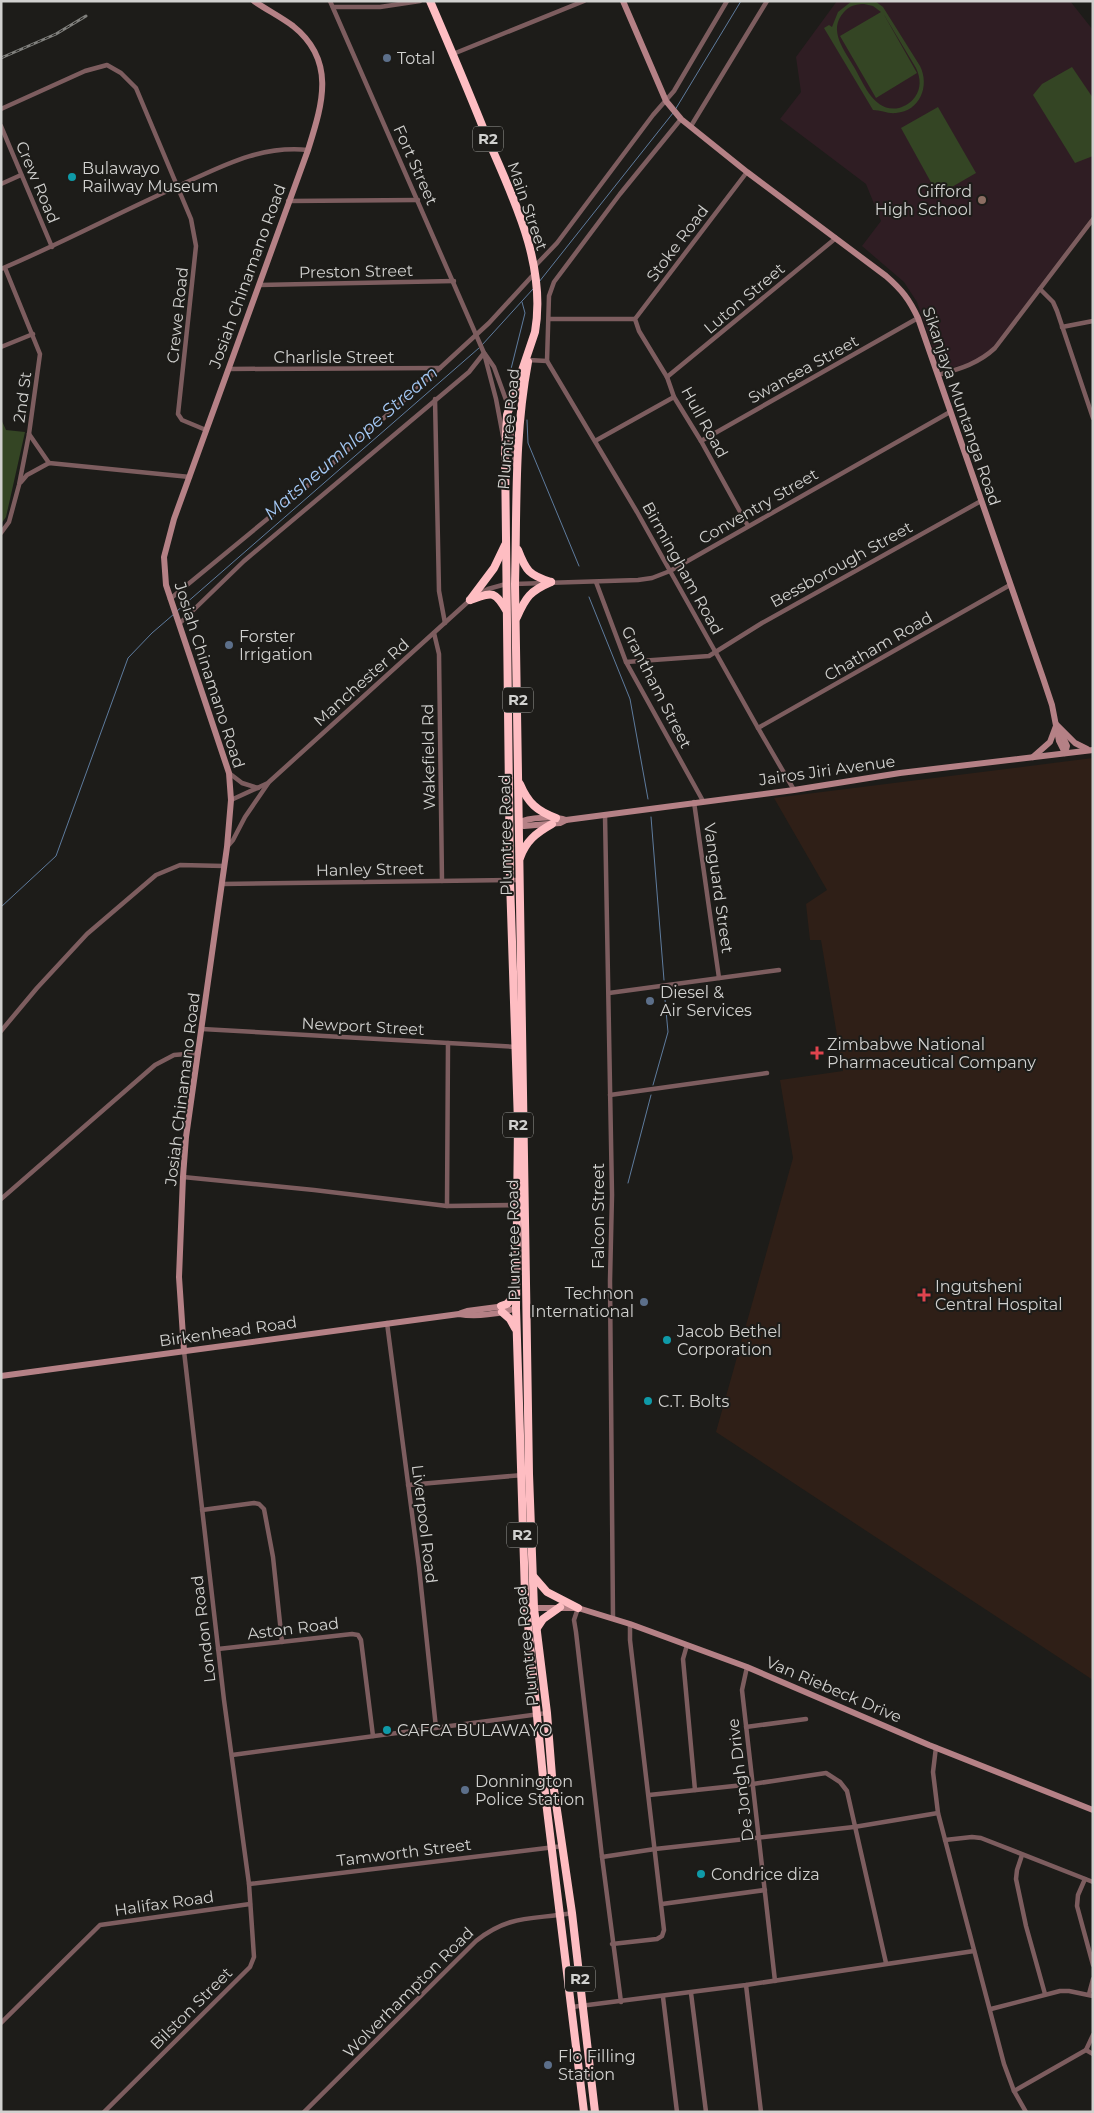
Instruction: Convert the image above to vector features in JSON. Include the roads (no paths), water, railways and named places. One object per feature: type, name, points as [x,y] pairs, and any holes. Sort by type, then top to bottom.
[{"type":"highway","name":"Main Street","points":[[430,1],[524,227],[535,273],[537,318],[531,343]]},
{"type":"highway","name":"Plumtree Road","points":[[531,343],[520,409],[516,468],[516,546],[506,610],[510,881],[520,1047],[516,1205],[516,1308],[520,1475],[524,1594],[527,1626],[584,2112]]},
{"type":"highway","name":"Plumtree Road","points":[[531,343],[509,408],[506,421],[505,452],[507,542],[516,619],[520,1047],[528,1322],[529,1474],[534,1608],[547,1713],[552,1776],[584,2006],[595,2112]]},
{"type":"highway","points":[[470,600],[494,568],[507,542]]},
{"type":"highway","points":[[516,546],[526,570],[535,577],[551,582]]},
{"type":"highway","points":[[516,619],[528,596],[537,588],[551,582]]},
{"type":"highway","points":[[470,600],[494,594],[498,596],[506,610]]},
{"type":"highway","points":[[518,780],[524,795],[534,807],[554,821],[533,836],[524,848],[519,863]]},
{"type":"highway","points":[[509,809],[518,822],[509,837]]},
{"type":"highway","points":[[527,1291],[516,1308],[522,1311],[528,1322]]},
{"type":"highway","points":[[516,1294],[501,1309],[510,1319],[517,1332]]},
{"type":"highway","points":[[533,1576],[546,1592],[578,1608]]},
{"type":"highway","points":[[524,1594],[534,1608],[527,1626]]},
{"type":"highway","points":[[537,1628],[543,1620],[560,1608]]},
{"type":"street","name":"Josiah Chinamano Road","points":[[184,1351],[179,1276],[186,1137],[227,847],[231,800],[229,773],[170,599],[165,578],[164,557],[174,519],[308,150],[318,118],[323,90],[323,74],[311,46],[293,26],[254,1]]},
{"type":"street","name":"Fort Street","points":[[330,1],[484,352]]},
{"type":"street","points":[[333,8],[380,7],[420,1]]},
{"type":"street","points":[[453,54],[584,1]]},
{"type":"street","name":"Sikanjaya Muntanga Road","points":[[624,1],[667,103],[679,117],[747,172],[836,238],[904,292],[918,318],[938,375],[1043,678],[1057,725],[1059,740],[1065,753]]},
{"type":"street","points":[[170,599],[305,488],[477,337],[535,273],[653,115],[667,103],[699,52],[727,1]]},
{"type":"street","points":[[691,126],[767,1]]},
{"type":"street","points":[[1,110],[85,71],[107,65],[121,73],[136,88],[177,187]]},
{"type":"street","points":[[528,360],[547,361],[549,296],[557,277],[679,117]]},
{"type":"street","name":"Crew Road","points":[[1,126],[52,247]]},
{"type":"street","points":[[3,269],[52,247],[119,212],[260,152],[286,149],[308,150]]},
{"type":"street","name":"Stoke Road","points":[[635,319],[747,172]]},
{"type":"street","points":[[1,184],[21,175]]},
{"type":"street","name":"Crewe Road","points":[[177,187],[193,226],[196,246],[178,414],[182,420],[206,430]]},
{"type":"street","points":[[288,201],[418,200]]},
{"type":"street","points":[[938,375],[983,359],[1000,341],[1093,219]]},
{"type":"street","name":"Luton Street","points":[[667,377],[836,238]]},
{"type":"street","name":"2nd St","points":[[1,533],[9,522],[19,485],[29,434],[40,354],[33,334],[3,269]]},
{"type":"street","name":"Preston Street","points":[[259,285],[454,281]]},
{"type":"street","points":[[1040,289],[1053,302],[1090,404],[1093,418]]},
{"type":"street","name":"Swansea Street","points":[[701,441],[918,318]]},
{"type":"street","points":[[549,319],[635,319]]},
{"type":"street","name":"Hull Road","points":[[635,319],[639,331],[667,377],[674,397],[701,441],[748,526]]},
{"type":"street","points":[[1062,327],[1093,321]]},
{"type":"street","points":[[1,347],[33,334]]},
{"type":"street","points":[[178,623],[244,562],[469,372],[484,352]]},
{"type":"street","points":[[484,352],[494,367],[509,408],[516,468]]},
{"type":"street","points":[[484,352],[500,413],[505,452]]},
{"type":"street","name":"Birmingham Road","points":[[547,361],[670,571],[794,790]]},
{"type":"street","name":"Charlisle Street","points":[[228,370],[440,368]]},
{"type":"street","points":[[595,442],[674,397]]},
{"type":"street","points":[[435,399],[439,591],[440,605],[445,623]]},
{"type":"street","name":"Conventry Street","points":[[470,600],[488,589],[511,584],[638,580],[652,578],[670,571],[950,412]]},
{"type":"street","points":[[29,434],[49,463]]},
{"type":"street","points":[[19,485],[27,475],[49,463],[190,478]]},
{"type":"street","name":"Bessborough Street","points":[[716,653],[762,623],[981,501]]},
{"type":"street","name":"Grantham Street","points":[[596,582],[626,662],[703,801]]},
{"type":"street","name":"Chatham Road","points":[[758,728],[1010,585]]},
{"type":"street","name":"Manchester Rd","points":[[269,782],[470,600]]},
{"type":"street","name":"Wakefield Rd","points":[[434,633],[439,654],[442,881]]},
{"type":"street","points":[[626,662],[700,658],[716,653]]},
{"type":"street","points":[[1032,758],[1050,742],[1057,725],[1075,743],[1092,750]]},
{"type":"street","name":"Jairos Jiri Avenue","points":[[554,821],[794,790],[900,773],[1092,750]]},
{"type":"street","points":[[229,773],[242,783],[258,788]]},
{"type":"street","points":[[231,800],[269,782]]},
{"type":"street","points":[[227,847],[269,782]]},
{"type":"street","name":"Vanguard Street","points":[[694,802],[719,978]]},
{"type":"street","name":"Falcon Street","points":[[605,815],[609,993],[613,1618]]},
{"type":"street","points":[[518,822],[524,826],[554,821]]},
{"type":"street","points":[[1,1031],[37,988],[87,934],[156,875],[180,865],[224,866]]},
{"type":"street","name":"Hanley Street","points":[[222,884],[519,880]]},
{"type":"street","points":[[609,993],[779,970]]},
{"type":"street","name":"Newport Street","points":[[202,1029],[520,1047]]},
{"type":"street","points":[[447,1206],[448,1043]]},
{"type":"street","points":[[1,1199],[155,1065],[174,1055],[198,1053]]},
{"type":"street","points":[[610,1095],[767,1073]]},
{"type":"street","points":[[183,1177],[447,1206],[525,1205]]},
{"type":"street","name":"Birkenhead Road","points":[[1,1376],[459,1314],[467,1311],[516,1308]]},
{"type":"street","name":"Liverpool Road","points":[[387,1323],[436,1728]]},
{"type":"street","name":"London Road","points":[[184,1351],[218,1649],[250,1904]]},
{"type":"street","points":[[408,1486],[529,1474]]},
{"type":"street","points":[[202,1510],[254,1503],[259,1504],[264,1509],[273,1557],[282,1642]]},
{"type":"street","name":"Van Riebeck Drive","points":[[534,1608],[578,1608],[630,1624],[747,1667],[1093,1810]]},
{"type":"street","points":[[578,1608],[574,1620],[612,1944],[621,2002]]},
{"type":"street","points":[[612,1944],[660,1938],[664,1930],[630,1640],[630,1624]]},
{"type":"street","name":"Aston Road","points":[[218,1649],[352,1634],[360,1637],[373,1736]]},
{"type":"street","points":[[687,1645],[683,1660],[695,1790]]},
{"type":"street","name":"De Jongh Drive","points":[[747,1667],[742,1690],[775,1981]]},
{"type":"street","points":[[232,1756],[547,1713]]},
{"type":"street","points":[[746,1727],[806,1719]]},
{"type":"street","points":[[936,1746],[933,1772],[938,1813],[991,2009],[996,2035],[1014,2092],[1026,2112]]},
{"type":"street","points":[[649,1795],[753,1784],[826,1773],[833,1776],[847,1791],[886,1963]]},
{"type":"street","points":[[602,1857],[656,1849],[854,1827],[938,1813]]},
{"type":"street","points":[[945,1840],[981,1838],[1093,1882]]},
{"type":"street","name":"Tamworth Street","points":[[249,1884],[563,1846]]},
{"type":"street","points":[[1022,1855],[1016,1880],[1026,1926],[1045,1994]]},
{"type":"street","points":[[1085,1880],[1078,1896],[1077,1906],[1093,1965]]},
{"type":"street","points":[[662,1904],[765,1890]]},
{"type":"street","name":"Halifax Road","points":[[1,2023],[100,1925],[250,1904]]},
{"type":"street","name":"Bilston Street","points":[[104,2112],[250,1967],[254,1957],[250,1904]]},
{"type":"street","name":"Wolverhampton Road","points":[[304,2112],[476,1941],[491,1929],[513,1920],[572,1913]]},
{"type":"street","points":[[1087,1939],[1093,1941]]},
{"type":"street","points":[[572,2007],[663,1997],[974,1951]]},
{"type":"street","points":[[991,2009],[1045,1994],[1069,1990],[1091,1995],[1093,1979]]},
{"type":"street","points":[[746,1985],[761,2112]]},
{"type":"street","points":[[691,1993],[706,2112]]},
{"type":"street","points":[[663,1997],[677,2112]]},
{"type":"street","points":[[1014,2092],[1086,2050],[1093,2035]]},
{"type":"street","points":[[1086,2050],[1093,2054]]},
{"type":"waterway","name":"Matsheumhlope Stream","points":[[675,110],[741,1]]},
{"type":"waterway","name":"Matsheumhlope Stream","points":[[539,282],[673,113]]},
{"type":"waterway","name":"Matsheumhlope Stream","points":[[482,345],[533,289]]},
{"type":"waterway","points":[[510,373],[525,313],[522,302]]},
{"type":"waterway","name":"Matsheumhlope Stream","points":[[177,611],[479,348]]},
{"type":"waterway","points":[[527,420],[528,443],[579,566]]},
{"type":"waterway","points":[[589,597],[630,699],[648,799]]},
{"type":"waterway","name":"Matsheumhlope Stream","points":[[1,907],[56,856],[128,658],[174,614]]},
{"type":"waterway","points":[[651,817],[664,980]]},
{"type":"waterway","points":[[653,1085],[668,1032],[664,989]]},
{"type":"waterway","points":[[628,1183],[651,1095]]},
{"type":"railway","points":[[1,58],[56,34],[86,16]]},
{"type":"place","name":"Total","points":[[387,58]]},
{"type":"place","name":"Bulawayo Railway Museum","points":[[72,177]]},
{"type":"place","name":"Gifford High School","points":[[982,200]]},
{"type":"place","name":"Forster Irrigation","points":[[229,645]]},
{"type":"place","name":"Diesel & Air Services","points":[[650,1001]]},
{"type":"place","name":"Zimbabwe National Pharmaceutical Company","points":[[817,1053]]},
{"type":"place","name":"Ingutsheni Central Hospital","points":[[924,1295]]},
{"type":"place","name":"Technon International","points":[[644,1302]]},
{"type":"place","name":"Jacob Bethel Corporation","points":[[667,1340]]},
{"type":"place","name":"C.T. Bolts","points":[[648,1401]]},
{"type":"place","name":"CAFCA BULAWAYO","points":[[387,1730]]},
{"type":"place","name":"Donnington Police Station","points":[[465,1790]]},
{"type":"place","name":"Condrice diza","points":[[701,1874]]},
{"type":"place","name":"Flo Filling Station","points":[[548,2065]]}]
